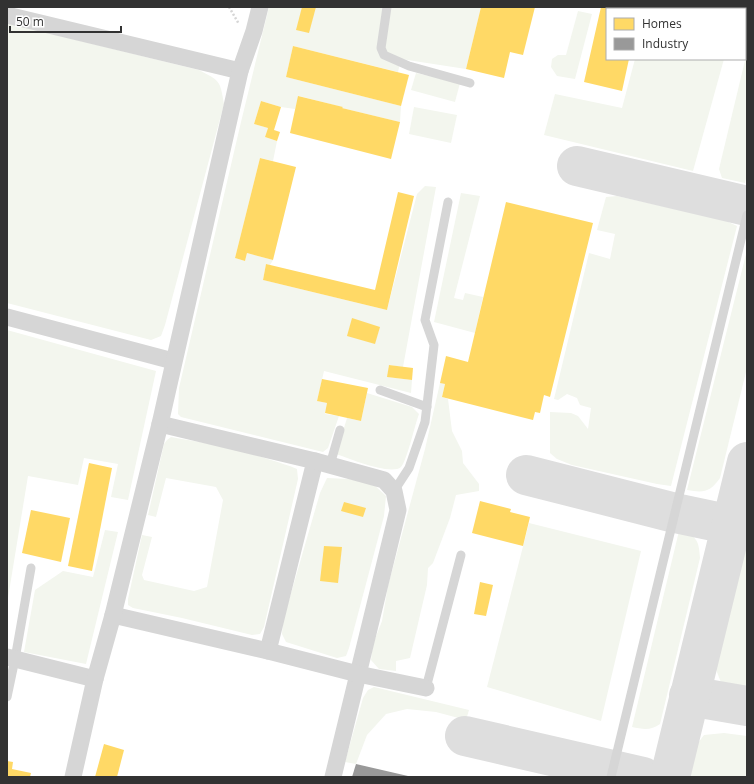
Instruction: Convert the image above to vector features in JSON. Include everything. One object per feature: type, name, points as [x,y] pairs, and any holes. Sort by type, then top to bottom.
[{"type":"street","points":[[73,777],[160,424],[173,361],[240,71],[254,31],[260,7]]},
{"type":"street","points":[[7,15],[240,71]]},
{"type":"street","points":[[7,317],[173,361]]},
{"type":"street","points":[[160,424],[322,463],[384,480],[394,491],[398,510],[332,777]]},
{"type":"street","points":[[268,651],[322,463]]},
{"type":"street","points":[[114,615],[268,651],[358,674],[426,688]]},
{"type":"street","points":[[11,658],[96,679]]},
{"type":"lane","points":[[387,7],[381,48],[384,54],[409,66],[470,83]]},
{"type":"lane","points":[[394,491],[409,468],[425,422],[434,345],[425,320],[448,202]]},
{"type":"lane","points":[[611,777],[747,215]]},
{"type":"lane","points":[[380,390],[427,407]]},
{"type":"lane","points":[[322,463],[340,430]]},
{"type":"lane","points":[[426,688],[461,555]]},
{"type":"lane","points":[[7,697],[11,658],[31,568]]},
{"type":"shaded area","points":[[269,7],[481,7],[466,69],[401,59],[398,72],[293,46],[286,77],[401,106],[400,122],[299,96],[295,109],[281,107],[261,101],[254,124],[268,128],[265,137],[277,141],[273,161],[260,158],[235,258],[245,261],[247,253],[273,260],[270,265],[266,264],[263,280],[387,310],[417,194],[425,186],[436,187],[403,367],[389,365],[388,377],[412,380],[411,393],[324,371],[317,401],[327,403],[325,414],[339,416],[328,448],[323,452],[181,417],[178,414],[179,388]]},
{"type":"shaded area","points":[[578,11],[592,14],[575,79],[557,76],[551,67],[552,59],[558,55],[566,55]]},
{"type":"shaded area","points":[[7,23],[199,70],[215,79],[220,86],[224,104],[161,336],[151,340],[7,303]]},
{"type":"shaded area","points":[[747,52],[747,174],[745,183],[722,178],[719,169]]},
{"type":"shaded area","points":[[635,60],[724,60],[693,171],[544,135],[555,94],[622,108]]},
{"type":"shaded area","points":[[416,73],[460,83],[455,102],[411,90]]},
{"type":"shaded area","points":[[414,107],[457,115],[451,143],[409,134]]},
{"type":"shaded area","points":[[461,193],[480,196],[454,298],[463,300],[465,293],[483,297],[475,333],[434,322]]},
{"type":"shaded area","points":[[617,196],[724,220],[737,226],[671,486],[572,465],[557,459],[550,453],[550,412],[571,413],[578,416],[588,429],[591,408],[580,405],[577,398],[567,394],[558,400],[554,399],[589,253],[610,259],[615,234],[597,230],[606,197]]},
{"type":"shaded area","points":[[747,250],[747,368],[720,478],[710,489],[702,491],[687,490]]},
{"type":"shaded area","points":[[7,330],[156,371],[128,500],[111,497],[118,464],[84,458],[78,485],[28,476],[7,604]]},
{"type":"shaded area","points":[[440,383],[445,384],[442,397],[448,399],[452,431],[462,451],[463,463],[479,484],[479,491],[456,495],[450,518],[433,563],[428,568],[427,585],[410,658],[396,661],[396,671],[379,669],[371,660],[373,644],[382,621],[388,586],[425,449]]},
{"type":"shaded area","points":[[367,393],[412,407],[419,414],[406,458],[401,467],[396,469],[379,468],[336,454],[347,418],[361,421]]},
{"type":"shaded area","points":[[171,437],[234,449],[297,469],[298,479],[264,627],[260,634],[252,635],[133,608],[128,605],[142,535],[152,537],[142,575],[144,580],[194,591],[207,587],[223,500],[216,487],[166,478],[156,517],[148,515],[164,444]]},
{"type":"shaded area","points":[[327,478],[349,479],[372,483],[386,496],[384,516],[349,648],[346,656],[337,658],[286,642],[282,634],[283,621],[320,493]]},
{"type":"shaded area","points":[[529,523],[641,551],[601,721],[487,687]]},
{"type":"shaded area","points":[[105,530],[118,532],[86,664],[24,652],[35,590],[63,571],[93,577]]},
{"type":"shaded area","points":[[679,531],[690,535],[696,540],[699,547],[700,558],[660,724],[650,729],[632,727]]},
{"type":"shaded area","points":[[747,532],[747,693],[722,685],[715,667]]},
{"type":"shaded area","points":[[374,687],[469,710],[466,720],[436,712],[407,709],[386,714],[367,735],[356,764],[345,762],[363,698],[368,690]]},
{"type":"shaded area","points":[[724,733],[747,736],[747,777],[689,777],[698,743],[704,735]]},
{"type":"building: Homes","points":[[302,7],[316,7],[309,33],[296,30]]},
{"type":"building: Homes","points":[[481,7],[535,7],[523,55],[510,52],[504,78],[466,69]]},
{"type":"building: Homes","points":[[601,7],[641,7],[606,8],[606,60],[629,60],[622,91],[584,82]]},
{"type":"building: Homes","points":[[293,46],[409,75],[401,106],[286,77]]},
{"type":"building: Homes","points":[[298,96],[400,122],[391,159],[290,133]]},
{"type":"building: Homes","points":[[261,101],[281,107],[274,130],[280,132],[277,141],[265,137],[268,128],[254,124]]},
{"type":"building: Homes","points":[[260,158],[296,167],[273,260],[247,253],[245,261],[235,258]]},
{"type":"building: Homes","points":[[398,192],[414,196],[387,310],[263,280],[266,264],[375,290]]},
{"type":"building: Homes","points":[[506,202],[593,223],[550,397],[544,395],[540,413],[535,412],[533,420],[442,397],[445,384],[440,383],[446,356],[468,362]]},
{"type":"building: Homes","points":[[352,318],[380,327],[375,344],[347,336]]},
{"type":"building: Homes","points":[[389,365],[413,368],[412,380],[387,377]]},
{"type":"building: Homes","points":[[322,379],[368,388],[361,421],[325,413],[327,403],[317,401]]},
{"type":"building: Homes","points":[[89,463],[112,468],[92,571],[68,566]]},
{"type":"building: Homes","points":[[480,501],[511,509],[510,512],[530,517],[523,546],[472,533]]},
{"type":"building: Homes","points":[[344,502],[366,508],[363,517],[341,511]]},
{"type":"building: Homes","points":[[31,510],[70,518],[61,562],[22,553]]},
{"type":"building: Homes","points":[[324,546],[342,547],[338,583],[320,581]]},
{"type":"building: Homes","points":[[480,582],[493,585],[486,616],[474,614]]},
{"type":"building: Homes","points":[[104,744],[124,750],[117,777],[95,777]]},
{"type":"building: Homes","points":[[7,761],[13,762],[12,769],[31,773],[30,777],[7,777]]},
{"type":"building: Industry","points":[[356,764],[408,776],[408,777],[352,777]]},
{"type":"taxiway","points":[[577,166],[747,206]]},
{"type":"taxiway","points":[[670,777],[747,462]]},
{"type":"taxiway","points":[[526,475],[675,513],[732,525]]},
{"type":"taxiway","points":[[689,696],[747,706]]},
{"type":"taxiway","points":[[465,736],[643,777]]}]
